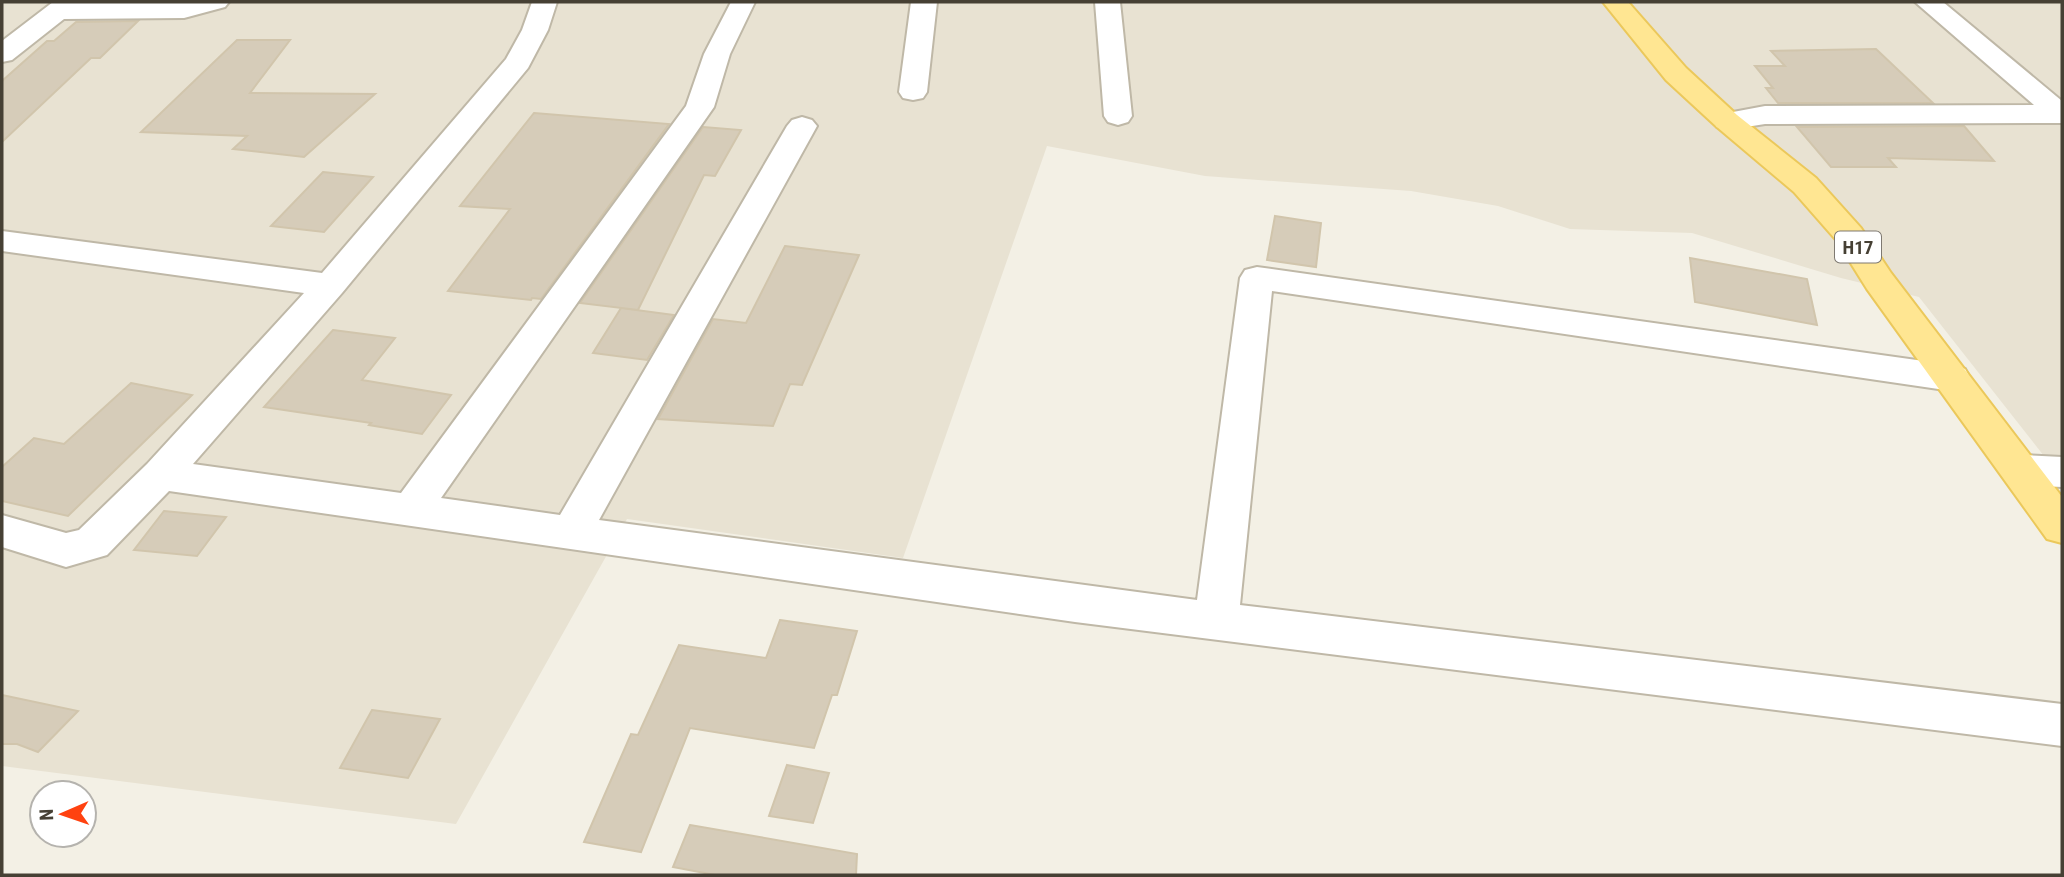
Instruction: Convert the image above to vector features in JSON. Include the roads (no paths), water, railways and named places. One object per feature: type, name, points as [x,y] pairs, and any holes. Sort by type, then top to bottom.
[{"type":"main road","name":"H17","points":[[1615,2],[1676,74],[1727,121],[1805,185],[1850,235],[1879,281],[2062,527]]},
{"type":"street","points":[[2,54],[63,6],[184,10],[205,7],[216,2]]},
{"type":"street","points":[[2,531],[66,550],[92,543],[161,475],[330,285],[519,62],[535,30],[544,2]]},
{"type":"street","points":[[411,510],[700,107],[717,54],[743,2]]},
{"type":"street","points":[[913,92],[924,2]]},
{"type":"street","points":[[1107,2],[1118,116]]},
{"type":"street","points":[[1928,2],[2062,114]]},
{"type":"street","points":[[1727,121],[1765,115],[2062,114]]},
{"type":"street","points":[[571,533],[802,126]]},
{"type":"street","points":[[2,241],[330,285]]},
{"type":"street","points":[[1216,621],[1257,278],[1952,378]]},
{"type":"street","points":[[2022,470],[2062,472]]},
{"type":"street","points":[[161,475],[1216,621],[2062,725]]}]
